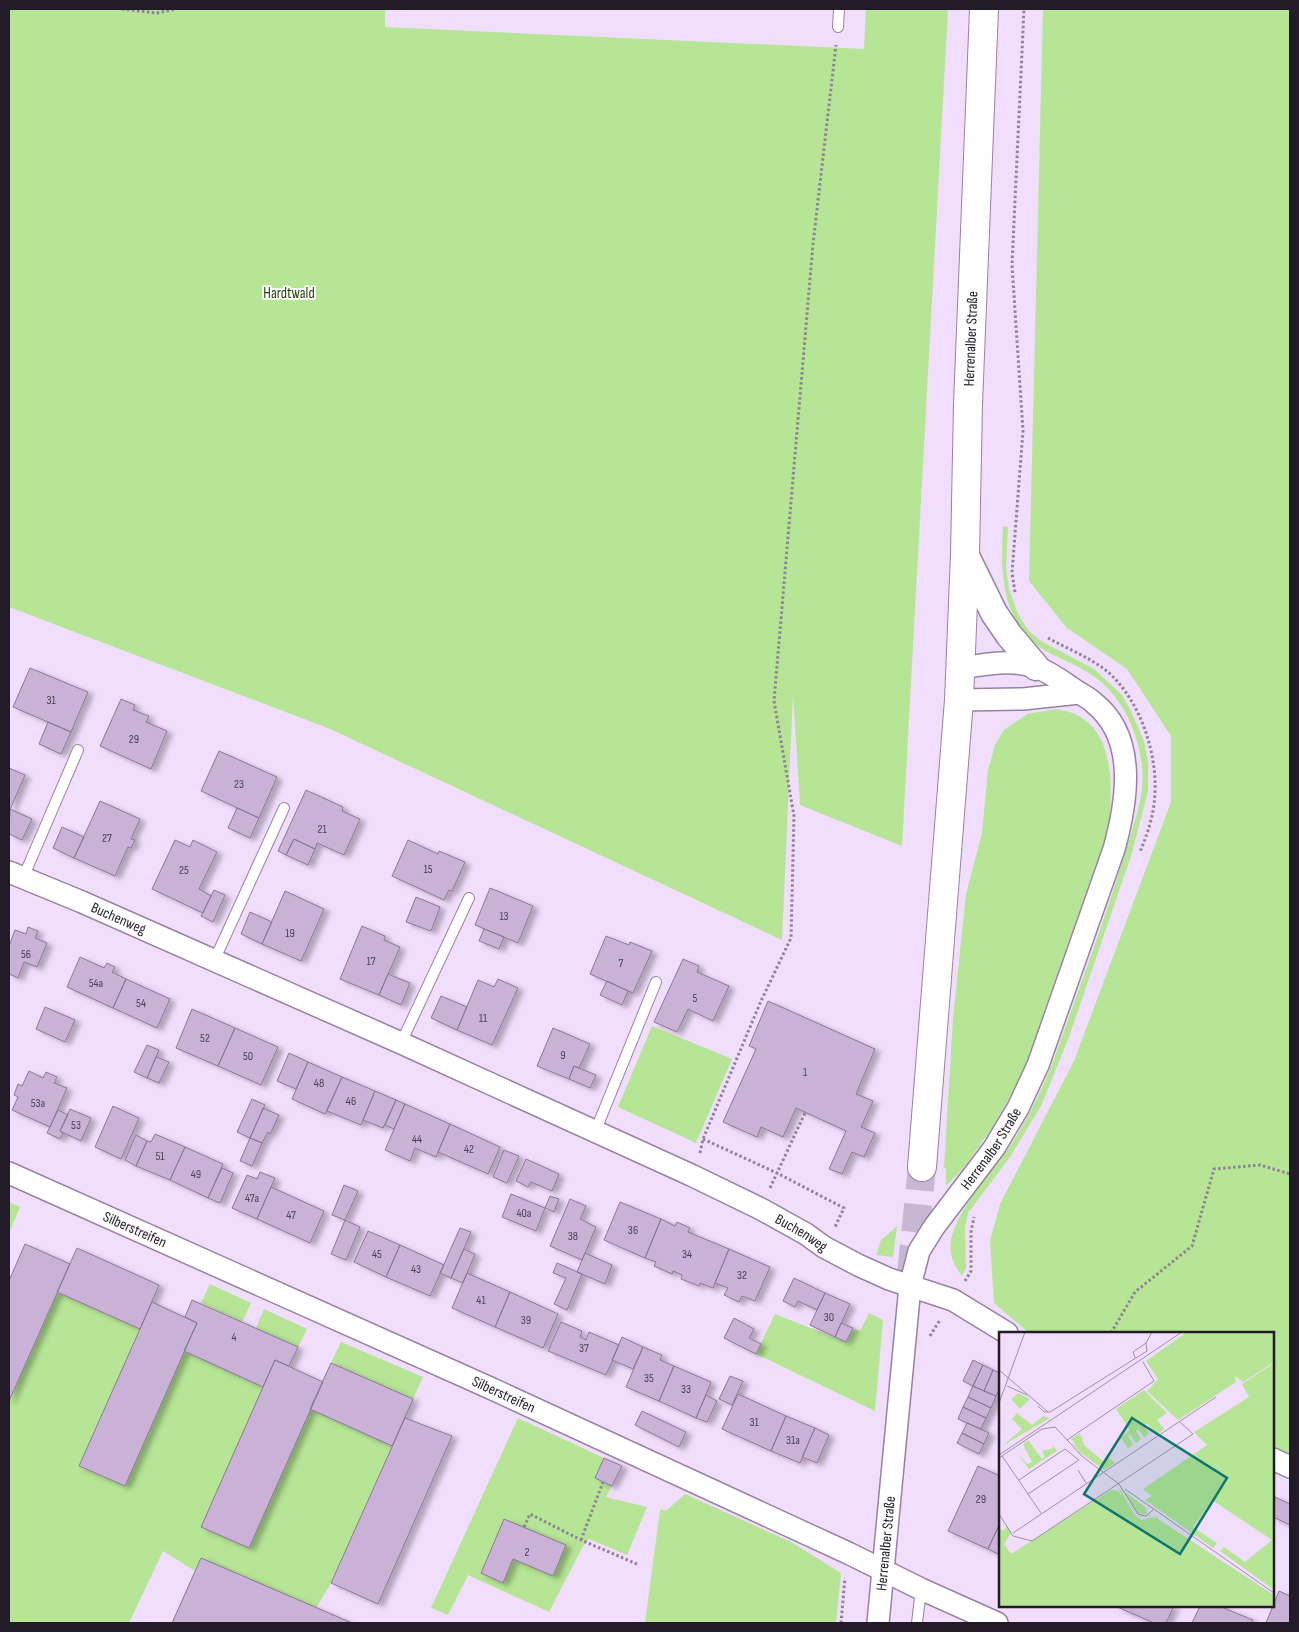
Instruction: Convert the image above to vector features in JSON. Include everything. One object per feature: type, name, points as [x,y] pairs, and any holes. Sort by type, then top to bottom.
[{"type":"main road","name":"Herrenalber Straße","points":[[922,1167],[961,668],[966,554],[968,404],[984,9]]},
{"type":"street","points":[[966,554],[994,613],[1009,635],[1036,667]]},
{"type":"street","name":"Herrenalber Straße","points":[[878,1623],[910,1286],[919,1251],[934,1227],[994,1148],[1022,1099],[1038,1064],[1114,849],[1122,821],[1126,789],[1126,770],[1115,730],[1096,704],[1058,678],[1036,667],[1007,663],[961,668]]},
{"type":"street","points":[[959,700],[1023,699],[1080,693]]},
{"type":"street","name":"Buchenweg","points":[[16,875],[82,902],[401,1043],[691,1175],[761,1209],[806,1234],[824,1247],[889,1279],[954,1300],[1005,1332]]},
{"type":"street","name":"Silberstreifen","points":[[9,1173],[488,1386],[997,1623]]},
{"type":"street","points":[[1274,1459],[1290,1467]]},
{"type":"lane","points":[[838,27],[839,9]]},
{"type":"lane","name":"Buchenweg","points":[[16,875],[78,750]]},
{"type":"lane","points":[[214,961],[284,808]]},
{"type":"lane","points":[[401,1043],[469,898]]},
{"type":"lane","points":[[595,1132],[656,982]]},
{"type":"lane","points":[[918,1623],[921,1589]]},
{"type":"path","points":[[122,9],[157,13],[176,9]]},
{"type":"path","points":[[691,1175],[700,1153],[703,1139],[761,1000],[791,938],[794,816],[774,701],[813,244],[838,27]]},
{"type":"path","points":[[761,1209],[805,1113]]},
{"type":"path","points":[[703,1139],[777,1173],[844,1208],[824,1247]]},
{"type":"path","points":[[1112,1332],[1135,1292],[1192,1246],[1214,1169],[1260,1165],[1290,1174]]},
{"type":"path","points":[[581,1540],[603,1482]]},
{"type":"path","points":[[524,1528],[530,1514],[581,1540],[637,1564]]},
{"type":"path","points":[[841,1623],[848,1553]]},
{"type":"green space","name":"Hardtwald","points":[[9,9],[385,9],[385,27],[864,49],[866,9],[948,9],[902,846],[800,805],[793,694],[782,940],[328,728],[9,607]]},
{"type":"green space","points":[[1043,9],[1290,9],[1290,1456],[1274,1448],[1274,1332],[1028,1332],[994,1303],[990,1241],[1000,1204],[1074,1061],[1171,802],[1171,736],[1127,669],[1067,628],[1029,581]]},
{"type":"green space","points":[[1003,526],[1008,527],[1006,568],[1009,589],[1018,614],[1028,630],[1041,641],[1094,669],[1122,695],[1144,741],[1148,762],[1148,791],[1132,853],[1069,1037],[1041,1106],[1010,1157],[968,1213],[965,1227],[966,1268],[962,1276],[952,1256],[950,1245],[957,1222],[969,1201],[1017,1135],[1045,1081],[1111,896],[1139,805],[1142,789],[1141,756],[1137,740],[1123,709],[1113,695],[1089,673],[1046,651],[1030,640],[1016,621],[1006,595],[1002,568]]},
{"type":"green space","points":[[1056,709],[1079,716],[1091,725],[1100,737],[1106,751],[1111,782],[1109,827],[1022,1075],[992,1128],[964,1167],[946,1186],[946,1168],[944,1168],[953,1018],[966,894],[982,833],[988,770],[995,745],[1004,730],[1027,714]]},
{"type":"green space","points":[[652,1026],[732,1059],[696,1143],[618,1107]]},
{"type":"green space","points":[[9,1202],[20,1207],[9,1233]]},
{"type":"green space","points":[[897,1226],[893,1257],[876,1255],[881,1240]]},
{"type":"green space","points":[[210,1284],[251,1303],[242,1322],[201,1303]]},
{"type":"green space","points":[[57,1292],[140,1329],[79,1466],[125,1486],[184,1351],[263,1387],[202,1527],[310,1409],[392,1446],[331,1583],[316,1608],[201,1558],[195,1571],[163,1551],[129,1623],[9,1623],[9,1401]]},
{"type":"green space","points":[[264,1309],[307,1329],[298,1347],[256,1328]]},
{"type":"green space","points":[[869,1313],[883,1320],[875,1411],[756,1354],[775,1314],[846,1342],[853,1328],[860,1331]]},
{"type":"green space","points":[[341,1342],[423,1377],[413,1399],[331,1363]]},
{"type":"green space","points":[[518,1418],[604,1458],[595,1478],[612,1486],[606,1497],[647,1507],[627,1555],[589,1539],[582,1548],[549,1612],[468,1575],[448,1615],[431,1608]]},
{"type":"green space","points":[[685,1494],[791,1542],[841,1573],[836,1623],[645,1623],[660,1510],[667,1510]]},
{"type":"building","points":[[30,668],[88,692],[71,732],[13,707]]},
{"type":"building","points":[[121,699],[135,705],[133,710],[149,716],[146,722],[167,731],[151,769],[100,746]]},
{"type":"building","points":[[48,722],[71,732],[61,754],[39,744]]},
{"type":"building","points":[[219,751],[277,777],[259,818],[201,791]]},
{"type":"building","points":[[9,768],[25,775],[9,812]]},
{"type":"building","points":[[306,790],[343,807],[342,811],[360,819],[344,855],[317,843],[315,849],[294,839],[286,855],[278,851]]},
{"type":"building","points":[[100,801],[140,819],[131,839],[135,840],[131,848],[128,847],[115,876],[74,858]]},
{"type":"building","points":[[237,808],[259,818],[250,838],[228,828]]},
{"type":"building","points":[[10,809],[32,819],[22,840],[9,834]]},
{"type":"building","points":[[62,827],[84,837],[74,858],[53,848]]},
{"type":"building","points":[[294,839],[315,849],[308,865],[286,855]]},
{"type":"building","points":[[175,840],[190,847],[193,840],[217,852],[199,889],[211,896],[203,913],[152,889]]},
{"type":"building","points":[[408,840],[438,854],[439,851],[465,862],[452,891],[449,890],[444,900],[392,876]]},
{"type":"building","points":[[490,888],[533,906],[518,943],[475,925]]},
{"type":"building","points":[[214,890],[225,895],[213,922],[201,916]]},
{"type":"building","points":[[285,891],[324,909],[301,961],[262,944]]},
{"type":"building","points":[[416,897],[440,907],[431,931],[406,922]]},
{"type":"building","points":[[250,912],[272,922],[262,944],[241,934]]},
{"type":"building","points":[[362,926],[385,936],[384,940],[400,947],[379,995],[340,979]]},
{"type":"building","points":[[28,927],[38,931],[35,938],[47,943],[37,967],[24,962],[18,978],[9,974],[9,946],[15,930],[26,934]]},
{"type":"building","points":[[484,929],[504,937],[499,949],[479,941]]},
{"type":"building","points":[[606,936],[629,945],[630,942],[652,951],[633,993],[590,974]]},
{"type":"building","points":[[80,957],[104,968],[107,963],[115,967],[112,972],[126,979],[113,1008],[67,987]]},
{"type":"building","points":[[683,959],[699,966],[697,972],[729,986],[713,1021],[688,1009],[677,1032],[654,1022]]},
{"type":"building","points":[[388,974],[410,983],[401,1005],[379,995]]},
{"type":"building","points":[[126,979],[170,999],[157,1028],[113,1008]]},
{"type":"building","points":[[498,979],[518,988],[492,1045],[457,1030],[478,980],[494,987]]},
{"type":"building","points":[[607,981],[628,991],[622,1005],[600,995]]},
{"type":"building","points":[[441,996],[467,1007],[457,1030],[431,1018]]},
{"type":"building","points":[[768,1001],[875,1049],[856,1094],[873,1101],[861,1127],[875,1133],[864,1157],[852,1152],[842,1174],[829,1169],[846,1131],[796,1108],[783,1137],[761,1127],[757,1137],[723,1122],[756,1049],[749,1046]]},
{"type":"building","points":[[45,1007],[75,1020],[65,1042],[36,1029]]},
{"type":"building","points":[[192,1009],[235,1028],[218,1066],[176,1048]]},
{"type":"building","points":[[235,1028],[278,1047],[261,1085],[218,1066]]},
{"type":"building","points":[[553,1028],[590,1044],[579,1068],[574,1066],[569,1079],[537,1066]]},
{"type":"building","points":[[147,1045],[159,1050],[147,1078],[134,1072]]},
{"type":"building","points":[[289,1053],[308,1062],[296,1089],[277,1081]]},
{"type":"building","points":[[156,1057],[169,1062],[159,1083],[147,1078]]},
{"type":"building","points":[[308,1062],[342,1077],[325,1114],[292,1099]]},
{"type":"building","points":[[574,1066],[596,1075],[590,1088],[569,1079]]},
{"type":"building","points":[[29,1071],[43,1078],[46,1072],[57,1077],[54,1083],[67,1088],[50,1127],[12,1110],[18,1097],[14,1095],[18,1084],[22,1086]]},
{"type":"building","points":[[342,1077],[375,1091],[361,1125],[327,1111]]},
{"type":"building","points":[[375,1091],[396,1100],[383,1128],[363,1120]]},
{"type":"building","points":[[252,1099],[265,1105],[250,1138],[237,1132]]},
{"type":"building","points":[[396,1100],[405,1104],[394,1129],[385,1125]]},
{"type":"building","points":[[405,1104],[450,1124],[436,1157],[415,1148],[410,1161],[385,1150]]},
{"type":"building","points":[[113,1106],[139,1118],[121,1159],[95,1147]]},
{"type":"building","points":[[263,1108],[279,1115],[270,1134],[268,1132],[262,1143],[250,1138]]},
{"type":"building","points":[[70,1109],[91,1118],[81,1141],[60,1131]]},
{"type":"building","points":[[58,1110],[68,1115],[60,1131],[63,1133],[60,1139],[47,1133]]},
{"type":"building","points":[[450,1124],[500,1147],[488,1174],[438,1152]]},
{"type":"building","points":[[155,1134],[185,1147],[170,1180],[136,1166],[147,1141],[151,1142]]},
{"type":"building","points":[[136,1135],[147,1141],[136,1166],[125,1160]]},
{"type":"building","points":[[250,1138],[262,1143],[252,1166],[240,1161]]},
{"type":"building","points":[[185,1147],[223,1164],[208,1198],[170,1180]]},
{"type":"building","points":[[504,1150],[519,1156],[507,1183],[493,1177]]},
{"type":"building","points":[[526,1159],[559,1174],[552,1191],[531,1182],[528,1187],[516,1181]]},
{"type":"building","points":[[222,1168],[233,1173],[220,1203],[208,1198]]},
{"type":"building","points":[[260,1172],[275,1178],[257,1219],[232,1208],[247,1175],[257,1179]]},
{"type":"building","points":[[344,1185],[358,1191],[345,1220],[332,1215]]},
{"type":"building","points":[[271,1187],[324,1211],[310,1243],[257,1219]]},
{"type":"building","points":[[511,1194],[545,1208],[536,1231],[502,1217]]},
{"type":"building","points":[[550,1196],[559,1199],[554,1212],[545,1208]]},
{"type":"building","points":[[570,1199],[586,1206],[580,1219],[596,1227],[582,1260],[550,1246]]},
{"type":"building","points":[[620,1202],[661,1219],[645,1258],[604,1240]]},
{"type":"building","points":[[661,1219],[675,1226],[677,1222],[690,1228],[688,1232],[729,1249],[713,1288],[700,1283],[699,1286],[681,1279],[682,1275],[673,1271],[672,1274],[654,1266],[656,1262],[645,1258]]},
{"type":"building","points":[[345,1220],[360,1227],[346,1260],[331,1254]]},
{"type":"building","points":[[460,1228],[471,1232],[451,1278],[440,1273]]},
{"type":"building","points":[[368,1231],[400,1245],[386,1277],[354,1262]]},
{"type":"building","points":[[25,1244],[70,1264],[9,1401],[9,1281]]},
{"type":"building","points":[[400,1245],[444,1265],[430,1296],[386,1277]]},
{"type":"building","points":[[77,1248],[159,1285],[140,1329],[57,1292]]},
{"type":"building","points":[[464,1249],[475,1254],[463,1283],[451,1278]]},
{"type":"building","points":[[729,1249],[770,1267],[755,1301],[742,1296],[739,1302],[724,1295],[728,1288],[715,1283]]},
{"type":"building","points":[[585,1253],[612,1265],[605,1284],[577,1272]]},
{"type":"building","points":[[557,1263],[582,1274],[567,1310],[554,1304],[566,1278],[553,1273]]},
{"type":"building","points":[[467,1273],[510,1292],[495,1327],[452,1308]]},
{"type":"building","points":[[794,1278],[825,1293],[817,1310],[798,1301],[795,1307],[783,1301]]},
{"type":"building","points":[[510,1292],[558,1314],[543,1348],[495,1327]]},
{"type":"building","points":[[825,1293],[850,1304],[835,1337],[810,1325]]},
{"type":"building","points":[[192,1300],[298,1347],[289,1366],[275,1360],[263,1387],[184,1351],[197,1323],[185,1317]]},
{"type":"building","points":[[152,1302],[197,1323],[125,1486],[79,1466]]},
{"type":"building","points":[[734,1318],[754,1329],[749,1338],[761,1344],[756,1354],[724,1338]]},
{"type":"building","points":[[561,1322],[582,1331],[580,1337],[586,1340],[589,1332],[619,1345],[606,1375],[548,1351]]},
{"type":"building","points":[[841,1323],[853,1328],[846,1342],[835,1337]]},
{"type":"building","points":[[622,1337],[643,1347],[633,1369],[612,1360]]},
{"type":"building","points":[[643,1347],[662,1355],[660,1360],[674,1366],[659,1401],[626,1387]]},
{"type":"building","points":[[275,1360],[323,1382],[249,1548],[201,1527]]},
{"type":"building","points":[[973,1360],[983,1365],[973,1386],[963,1381]]},
{"type":"building","points":[[331,1363],[413,1399],[392,1446],[310,1409]]},
{"type":"building","points":[[983,1365],[993,1370],[984,1391],[973,1386]]},
{"type":"building","points":[[674,1366],[711,1382],[696,1418],[659,1401]]},
{"type":"building","points":[[993,1370],[999,1373],[999,1389],[996,1396],[984,1391]]},
{"type":"building","points":[[730,1376],[743,1381],[732,1405],[719,1399]]},
{"type":"building","points":[[973,1386],[996,1396],[991,1408],[968,1397]]},
{"type":"building","points":[[738,1394],[786,1416],[771,1451],[722,1429]]},
{"type":"building","points":[[706,1395],[717,1401],[707,1422],[696,1418]]},
{"type":"building","points":[[968,1397],[991,1408],[986,1418],[963,1407]]},
{"type":"building","points":[[963,1407],[986,1418],[981,1429],[958,1419]]},
{"type":"building","points":[[642,1411],[686,1432],[679,1447],[635,1425]]},
{"type":"building","points":[[786,1416],[815,1428],[800,1463],[771,1451]]},
{"type":"building","points":[[405,1418],[452,1436],[378,1604],[331,1583]]},
{"type":"building","points":[[967,1423],[989,1433],[984,1444],[962,1433]]},
{"type":"building","points":[[815,1428],[829,1435],[817,1463],[802,1457]]},
{"type":"building","points":[[962,1433],[984,1444],[979,1454],[957,1443]]},
{"type":"building","points":[[604,1458],[622,1466],[612,1486],[595,1478]]},
{"type":"building","points":[[978,1466],[999,1476],[999,1525],[988,1549],[948,1531]]},
{"type":"building","points":[[1274,1496],[1290,1504],[1290,1525],[1274,1517]]},
{"type":"building","points":[[504,1519],[566,1545],[553,1576],[513,1559],[503,1583],[481,1573]]},
{"type":"building","points":[[999,1525],[999,1554],[988,1549]]},
{"type":"building","points":[[201,1558],[352,1623],[172,1623]]},
{"type":"building","points":[[1279,1591],[1290,1596],[1290,1623],[1266,1623]]},
{"type":"building","points":[[1117,1607],[1174,1607],[1166,1623],[1154,1623]]},
{"type":"building","points":[[1200,1607],[1221,1607],[1253,1620],[1251,1623],[1192,1623]]},
{"type":"tunnel","points":[[911,1274],[922,1167]]}]
